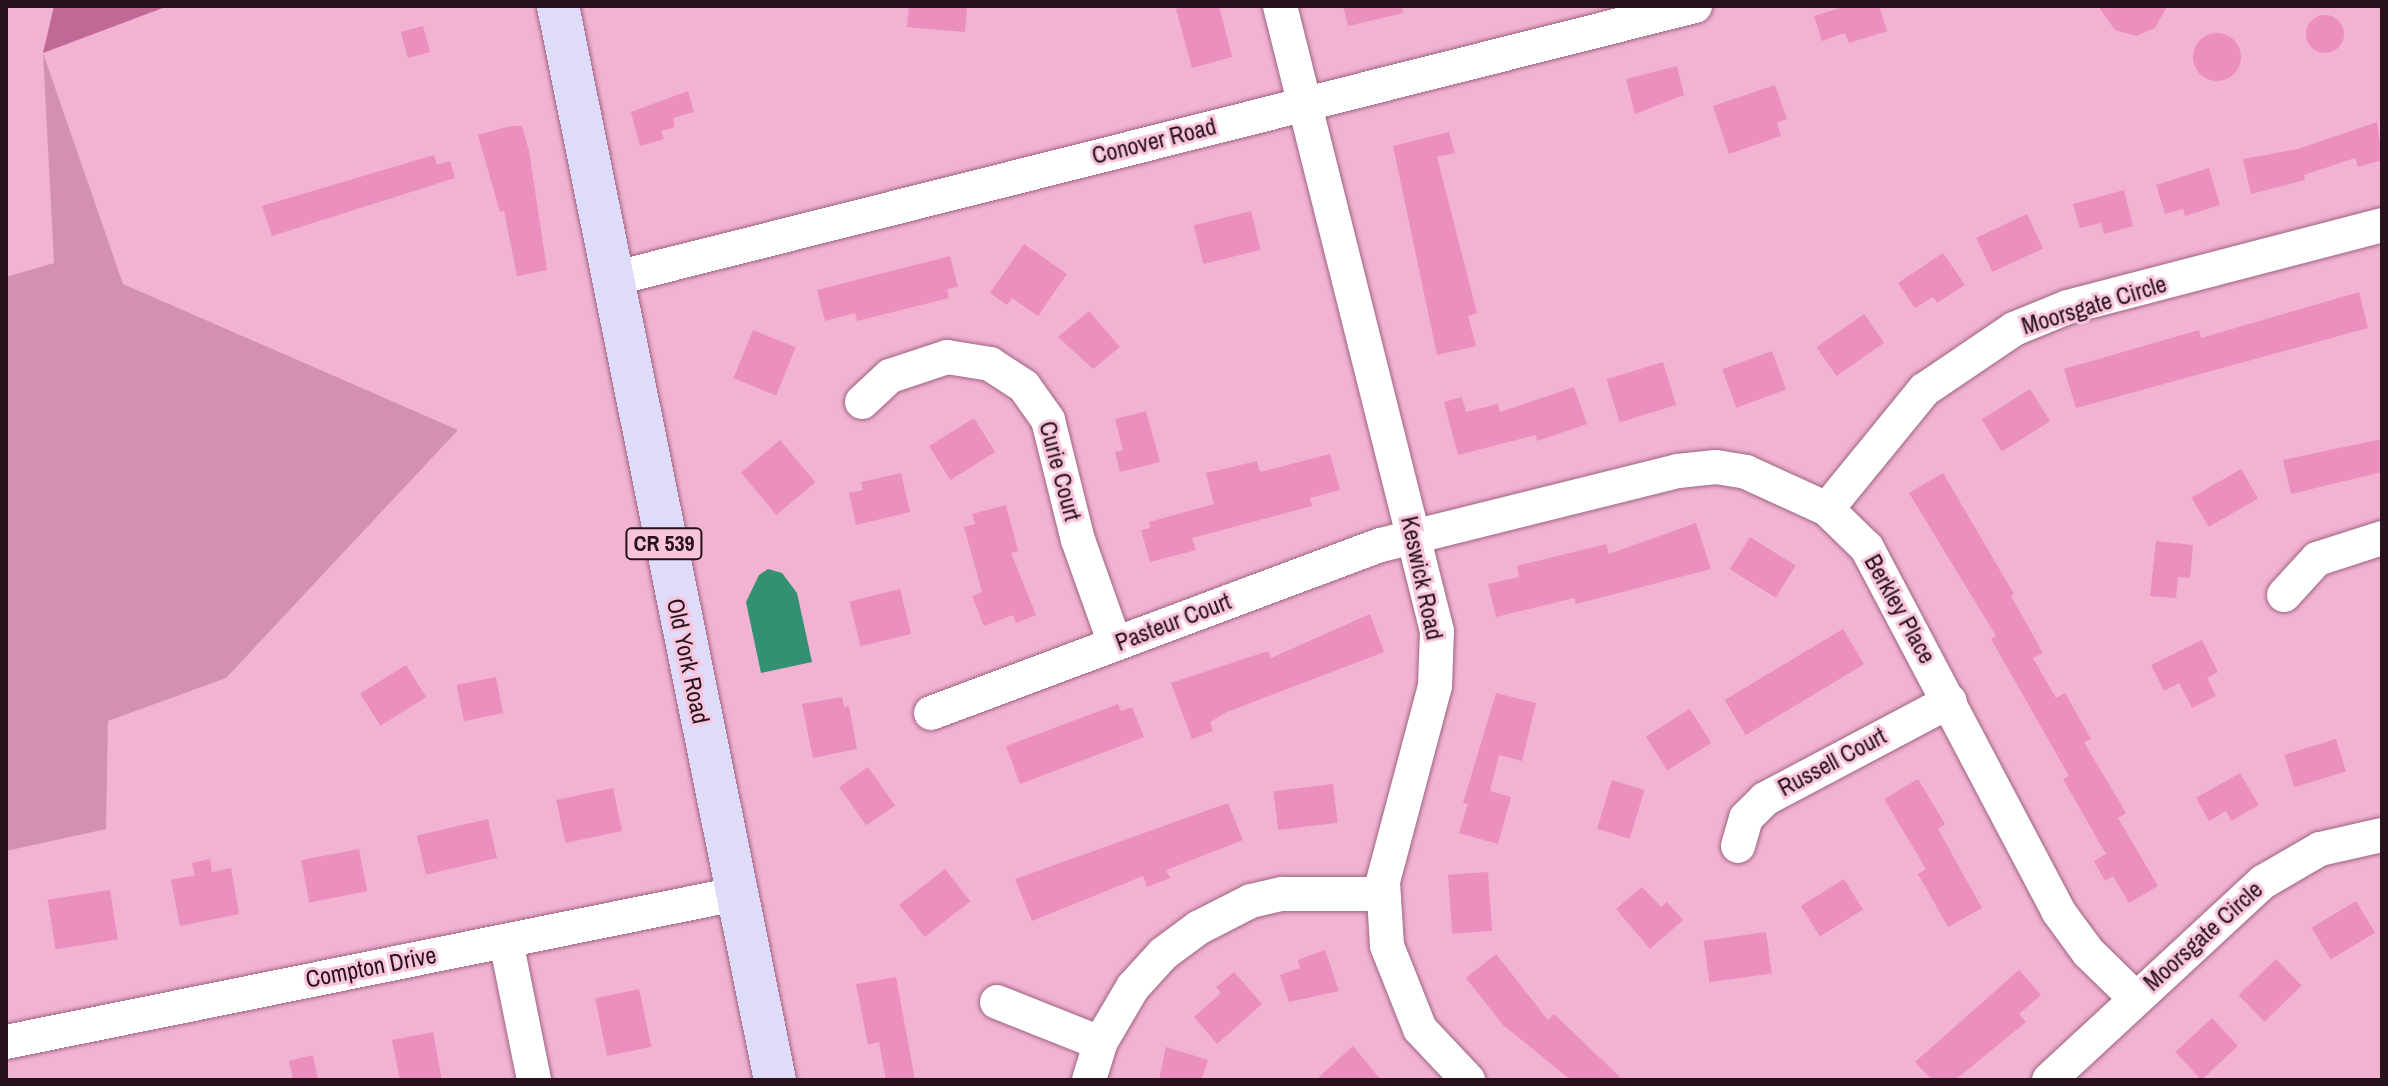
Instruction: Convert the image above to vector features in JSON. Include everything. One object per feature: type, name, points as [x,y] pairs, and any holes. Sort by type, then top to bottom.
[{"type":"main road","name":"Old York Road","points":[[558,6],[775,1080]]},
{"type":"street","name":"Keswick Road","points":[[1280,6],[1434,612],[1437,670],[1382,894],[1387,946],[1407,1005],[1429,1042],[1468,1080]]},
{"type":"street","name":"Conover Road","points":[[612,279],[1695,6]]},
{"type":"street","name":"Moorsgate Circle","points":[[1827,509],[1924,390],[2014,329],[2068,307],[2382,225]]},
{"type":"street","name":"Curie Court","points":[[862,402],[890,376],[947,357],[990,364],[1024,386],[1048,420],[1078,540],[1115,644]]},
{"type":"street","name":"Berkley Place","points":[[1415,535],[1697,468],[1758,475],[1827,509],[1878,563],[2067,925],[2135,998]]},
{"type":"street","name":"Pasteur Court","points":[[931,713],[1415,535]]},
{"type":"street","points":[[2284,595],[2317,559],[2382,538]]},
{"type":"street","name":"Russell Court","points":[[1738,846],[1746,818],[1765,799],[1950,701]]},
{"type":"street","name":"Moorsgate Circle","points":[[2049,1080],[2135,998],[2280,870],[2331,845],[2382,835]]},
{"type":"street","name":"Compton Drive","points":[[6,1042],[736,894]]},
{"type":"street","points":[[1089,1080],[1100,1043],[1151,966],[1223,914],[1282,894],[1382,894]]},
{"type":"street","points":[[506,941],[534,1080]]},
{"type":"street","points":[[997,1002],[1100,1043]]},
{"type":"shaded area","points":[[54,6],[168,6],[43,53]]},
{"type":"shaded area","points":[[43,53],[123,284],[458,430],[226,678],[108,721],[106,829],[6,851],[6,277],[54,263]]},
{"type":"shaded area","points":[[768,569],[782,573],[797,593],[812,662],[761,673],[746,602],[759,575]]},
{"type":"building","points":[[909,6],[967,6],[965,32],[907,27]]},
{"type":"building","points":[[1219,6],[1232,57],[1192,68],[1176,9]]},
{"type":"building","points":[[1343,6],[1402,6],[1403,13],[1348,26]]},
{"type":"building","points":[[1846,6],[1879,6],[1887,31],[1849,43],[1845,33],[1822,41],[1814,16]]},
{"type":"building","points":[[2098,6],[2167,6],[2155,28],[2136,36],[2115,30]]},
{"type":"building","points":[[2325,15],[2339,20],[2344,34],[2339,48],[2325,53],[2311,48],[2306,34],[2311,20]]},
{"type":"building","points":[[423,26],[430,52],[408,58],[401,32]]},
{"type":"building","points":[[2217,33],[2234,40],[2241,57],[2234,74],[2217,81],[2200,74],[2193,57],[2200,40]]},
{"type":"building","points":[[1677,66],[1684,95],[1635,114],[1626,79]]},
{"type":"building","points":[[1775,85],[1787,119],[1777,123],[1781,136],[1729,154],[1713,106]]},
{"type":"building","points":[[688,91],[694,112],[673,118],[675,127],[661,131],[664,139],[640,146],[631,112]]},
{"type":"building","points":[[2377,122],[2382,160],[2358,167],[2355,158],[2304,175],[2305,180],[2251,194],[2243,159],[2298,149]]},
{"type":"building","points":[[510,126],[522,126],[529,151],[547,270],[517,276],[504,211],[500,212],[478,135]]},
{"type":"building","points":[[1449,132],[1455,153],[1437,157],[1477,313],[1468,316],[1476,346],[1437,355],[1393,146]]},
{"type":"building","points":[[434,155],[437,165],[450,161],[455,178],[272,236],[262,206]]},
{"type":"building","points":[[2209,168],[2220,205],[2185,216],[2183,209],[2165,214],[2156,185]]},
{"type":"building","points":[[2124,190],[2133,226],[2104,234],[2101,223],[2080,228],[2073,204]]},
{"type":"building","points":[[1251,211],[1261,250],[1203,264],[1194,225]]},
{"type":"building","points":[[2027,214],[2043,248],[1992,272],[1976,238]]},
{"type":"building","points":[[1024,244],[1067,274],[1038,316],[1012,298],[1007,305],[990,293]]},
{"type":"building","points":[[1943,253],[1965,285],[1937,303],[1933,297],[1915,308],[1898,283]]},
{"type":"building","points":[[950,256],[958,287],[947,289],[949,298],[857,321],[855,313],[825,321],[817,290]]},
{"type":"building","points":[[2359,292],[2368,328],[2076,408],[2064,369],[2199,330],[2201,338]]},
{"type":"building","points":[[1089,311],[1120,347],[1093,369],[1058,337]]},
{"type":"building","points":[[1864,314],[1884,343],[1837,376],[1816,347]]},
{"type":"building","points":[[753,330],[796,347],[776,395],[734,378]]},
{"type":"building","points":[[1772,351],[1786,390],[1736,408],[1722,369]]},
{"type":"building","points":[[1663,362],[1676,405],[1620,422],[1607,379]]},
{"type":"building","points":[[1574,387],[1587,424],[1537,441],[1536,435],[1458,455],[1444,402],[1462,397],[1466,412],[1498,404],[1500,412]]},
{"type":"building","points":[[2030,389],[2050,421],[2002,451],[1982,419]]},
{"type":"building","points":[[1146,411],[1160,462],[1120,472],[1115,452],[1123,450],[1115,419]]},
{"type":"building","points":[[974,418],[995,452],[950,480],[929,446]]},
{"type":"building","points":[[2382,439],[2382,472],[2291,494],[2283,460]]},
{"type":"building","points":[[780,440],[815,482],[776,515],[741,473]]},
{"type":"building","points":[[1330,454],[1340,490],[1310,498],[1312,506],[1192,538],[1196,550],[1150,562],[1141,530],[1150,528],[1149,522],[1214,504],[1206,473],[1257,461],[1260,472]]},
{"type":"building","points":[[2241,469],[2258,498],[2209,527],[2192,498]]},
{"type":"building","points":[[901,473],[910,512],[856,525],[849,493],[863,490],[861,482]]},
{"type":"building","points":[[1943,473],[2014,594],[2011,596],[2043,653],[2033,658],[2056,698],[2065,693],[2091,739],[2084,742],[2126,813],[2118,818],[2158,886],[2129,903],[2113,876],[2105,881],[2094,861],[2106,854],[2063,779],[2069,776],[1991,639],[1996,636],[1909,493]]},
{"type":"building","points":[[1006,505],[1018,551],[1011,553],[1036,615],[1016,623],[1013,615],[984,626],[972,596],[982,592],[964,527],[975,524],[972,514]]},
{"type":"building","points":[[1696,523],[1711,569],[1576,604],[1574,598],[1496,617],[1488,584],[1519,577],[1517,566],[1606,544],[1609,554]]},
{"type":"building","points":[[1750,537],[1796,566],[1776,598],[1730,569]]},
{"type":"building","points":[[2156,541],[2193,545],[2190,578],[2178,577],[2176,598],[2150,596]]},
{"type":"building","points":[[900,589],[911,634],[861,646],[850,602]]},
{"type":"building","points":[[1370,614],[1384,652],[1227,712],[1210,722],[1213,731],[1192,739],[1171,683],[1268,651],[1271,658]]},
{"type":"building","points":[[1843,629],[1864,664],[1746,735],[1725,700]]},
{"type":"building","points":[[2202,640],[2218,672],[2207,678],[2216,696],[2192,708],[2179,683],[2164,691],[2151,665]]},
{"type":"building","points":[[406,665],[426,697],[380,726],[360,694]]},
{"type":"building","points":[[496,677],[503,713],[464,721],[457,685]]},
{"type":"building","points":[[1496,693],[1536,703],[1522,761],[1499,755],[1490,791],[1511,797],[1498,844],[1459,833],[1468,804],[1463,803]]},
{"type":"building","points":[[842,697],[844,707],[849,706],[857,749],[813,758],[802,704]]},
{"type":"building","points":[[1118,704],[1121,711],[1132,707],[1144,737],[1020,784],[1006,746]]},
{"type":"building","points":[[1690,709],[1711,743],[1667,770],[1646,737]]},
{"type":"building","points":[[2336,739],[2346,772],[2294,787],[2284,755]]},
{"type":"building","points":[[868,767],[895,806],[866,826],[839,787]]},
{"type":"building","points":[[2240,773],[2259,805],[2231,821],[2226,811],[2209,821],[2196,798]]},
{"type":"building","points":[[1918,779],[1945,824],[1938,829],[1982,908],[1948,927],[1918,874],[1926,869],[1884,799]]},
{"type":"building","points":[[1612,780],[1645,790],[1630,839],[1597,829]]},
{"type":"building","points":[[1333,784],[1338,823],[1278,830],[1273,791]]},
{"type":"building","points":[[613,788],[622,831],[565,843],[556,800]]},
{"type":"building","points":[[1228,803],[1243,840],[1166,870],[1170,878],[1147,887],[1143,876],[1032,921],[1015,879]]},
{"type":"building","points":[[488,819],[497,858],[426,874],[417,835]]},
{"type":"building","points":[[359,849],[367,891],[309,902],[301,860]]},
{"type":"building","points":[[210,859],[212,872],[231,868],[239,914],[180,926],[171,880],[195,875],[192,863]]},
{"type":"building","points":[[945,869],[970,901],[925,937],[899,905]]},
{"type":"building","points":[[1488,872],[1492,931],[1452,934],[1448,875]]},
{"type":"building","points":[[1844,879],[1863,910],[1820,937],[1801,906]]},
{"type":"building","points":[[1642,887],[1661,907],[1667,902],[1683,920],[1650,949],[1616,909]]},
{"type":"building","points":[[110,890],[118,939],[56,949],[48,900]]},
{"type":"building","points":[[2356,901],[2375,933],[2330,959],[2311,928]]},
{"type":"building","points":[[1766,932],[1772,974],[1709,982],[1704,941]]},
{"type":"building","points":[[1325,950],[1339,991],[1289,1002],[1280,975],[1300,968],[1298,960]]},
{"type":"building","points":[[1496,954],[1548,1020],[1554,1014],[1623,1080],[1571,1080],[1503,1025],[1466,978]]},
{"type":"building","points":[[2276,959],[2302,986],[2264,1022],[2239,995]]},
{"type":"building","points":[[2019,970],[2041,995],[2019,1014],[2026,1022],[1955,1080],[1932,1080],[1915,1062]]},
{"type":"building","points":[[1234,972],[1262,1004],[1217,1044],[1194,1017],[1221,993],[1216,987]]},
{"type":"building","points":[[896,977],[915,1080],[886,1080],[879,1042],[868,1045],[856,984]]},
{"type":"building","points":[[639,989],[651,1047],[607,1056],[595,998]]},
{"type":"building","points":[[2212,1018],[2238,1046],[2201,1080],[2175,1052]]},
{"type":"building","points":[[433,1032],[442,1080],[400,1080],[392,1040]]},
{"type":"building","points":[[1353,1046],[1381,1080],[1316,1080]]},
{"type":"building","points":[[1166,1047],[1208,1060],[1201,1080],[1159,1080]]},
{"type":"building","points":[[313,1055],[318,1080],[293,1080],[289,1061]]}]
